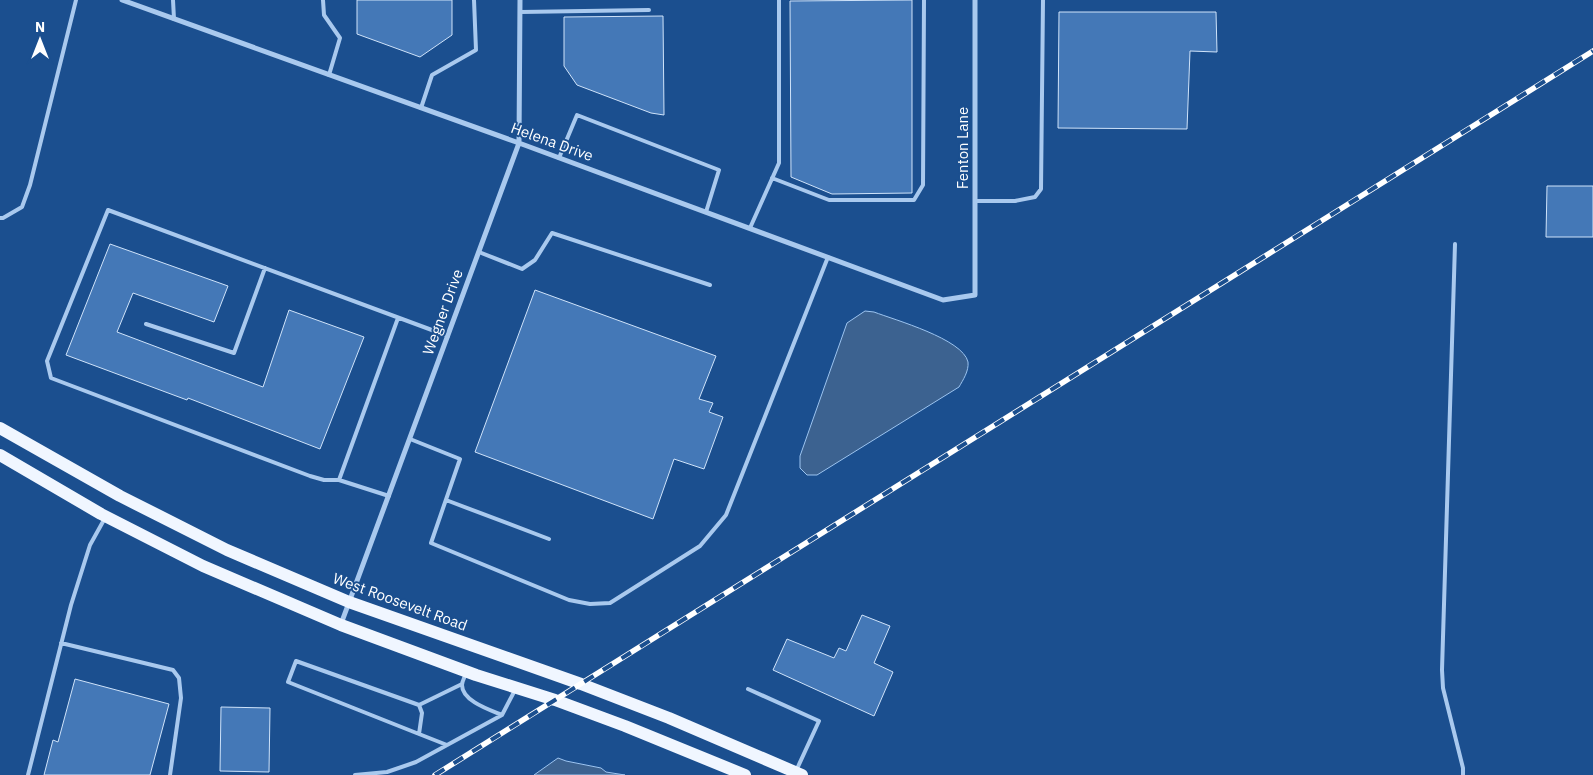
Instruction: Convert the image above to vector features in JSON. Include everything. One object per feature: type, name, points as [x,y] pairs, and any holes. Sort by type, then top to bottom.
[{"type":"main road","name":"West Roosevelt Road","points":[[0,428],[120,496],[227,550],[349,602],[599,691],[686,725],[799,774]]},
{"type":"main road","points":[[0,455],[106,516],[203,566],[464,678],[516,688],[626,726],[745,775]]},
{"type":"street","name":"Helena Drive","points":[[122,0],[519,143],[943,300],[974,295]]},
{"type":"street","name":"Wegner Drive","points":[[341,625],[519,143],[520,0]]},
{"type":"street","name":"Fenton Lane","points":[[974,295],[975,0]]},
{"type":"lane","points":[[0,223],[2,218],[22,207],[30,185],[76,0]]},
{"type":"lane","points":[[173,0],[174,19]]},
{"type":"lane","points":[[323,0],[324,15],[340,38],[329,74]]},
{"type":"lane","points":[[421,108],[432,76],[476,50],[474,0]]},
{"type":"lane","points":[[750,228],[779,163],[779,0]]},
{"type":"lane","points":[[772,178],[829,200],[914,200],[923,185],[924,0]]},
{"type":"lane","points":[[975,201],[1015,201],[1035,197],[1041,189],[1043,0]]},
{"type":"lane","points":[[520,12],[649,10]]},
{"type":"lane","points":[[559,158],[576,115],[719,170],[706,212]]},
{"type":"lane","points":[[389,496],[340,480],[324,480],[310,476],[50,378],[47,361],[108,210],[448,336]]},
{"type":"lane","points":[[479,252],[522,269],[535,260],[552,233],[710,285]]},
{"type":"lane","points":[[1456,244],[1442,670],[1443,688],[1463,768],[1463,775]]},
{"type":"lane","points":[[410,439],[460,459],[431,543],[569,600],[590,604],[610,603],[700,546],[726,515],[828,257]]},
{"type":"lane","points":[[146,324],[234,353],[265,268]]},
{"type":"lane","points":[[340,480],[398,318]]},
{"type":"lane","points":[[446,500],[549,539]]},
{"type":"lane","points":[[28,775],[71,605],[90,545],[106,516]]},
{"type":"lane","points":[[61,643],[173,670],[179,678],[181,698],[170,775]]},
{"type":"lane","points":[[419,734],[422,713],[419,705],[296,661],[288,682],[419,734],[447,745]]},
{"type":"lane","points":[[419,705],[464,678]]},
{"type":"lane","points":[[464,678],[464,692],[474,702],[502,715]]},
{"type":"lane","points":[[355,775],[387,772],[416,762],[502,715],[516,688]]},
{"type":"lane","points":[[748,688],[819,721],[799,774]]},
{"type":"water","points":[[865,311],[874,312],[912,325],[942,338],[963,354],[968,362],[967,372],[959,387],[817,475],[807,475],[800,468],[800,456],[847,323]]},
{"type":"water","points":[[558,758],[601,768],[606,772],[625,775],[534,775]]},
{"type":"building","points":[[357,0],[452,0],[452,35],[420,57],[357,34]]},
{"type":"building","points":[[912,0],[912,193],[832,194],[791,177],[790,1]]},
{"type":"building","points":[[1059,12],[1216,12],[1217,52],[1190,51],[1187,129],[1058,128]]},
{"type":"building","points":[[663,16],[664,115],[651,113],[577,85],[564,66],[564,17]]},
{"type":"building","points":[[1547,186],[1593,186],[1593,237],[1546,237]]},
{"type":"building","points":[[110,244],[228,286],[214,322],[133,293],[117,332],[263,387],[289,310],[364,337],[320,449],[188,398],[187,400],[66,355]]},
{"type":"building","points":[[535,290],[716,356],[699,399],[713,403],[709,412],[723,417],[704,469],[674,459],[653,519],[475,452]]},
{"type":"building","points":[[862,615],[890,626],[874,663],[893,672],[874,716],[773,670],[787,639],[834,658],[839,648],[846,651]]},
{"type":"building","points":[[75,679],[169,704],[150,775],[44,775],[53,740],[58,742]]},
{"type":"building","points":[[221,707],[270,708],[269,772],[220,771]]},
{"type":"railway","points":[[435,775],[1593,51]]}]
